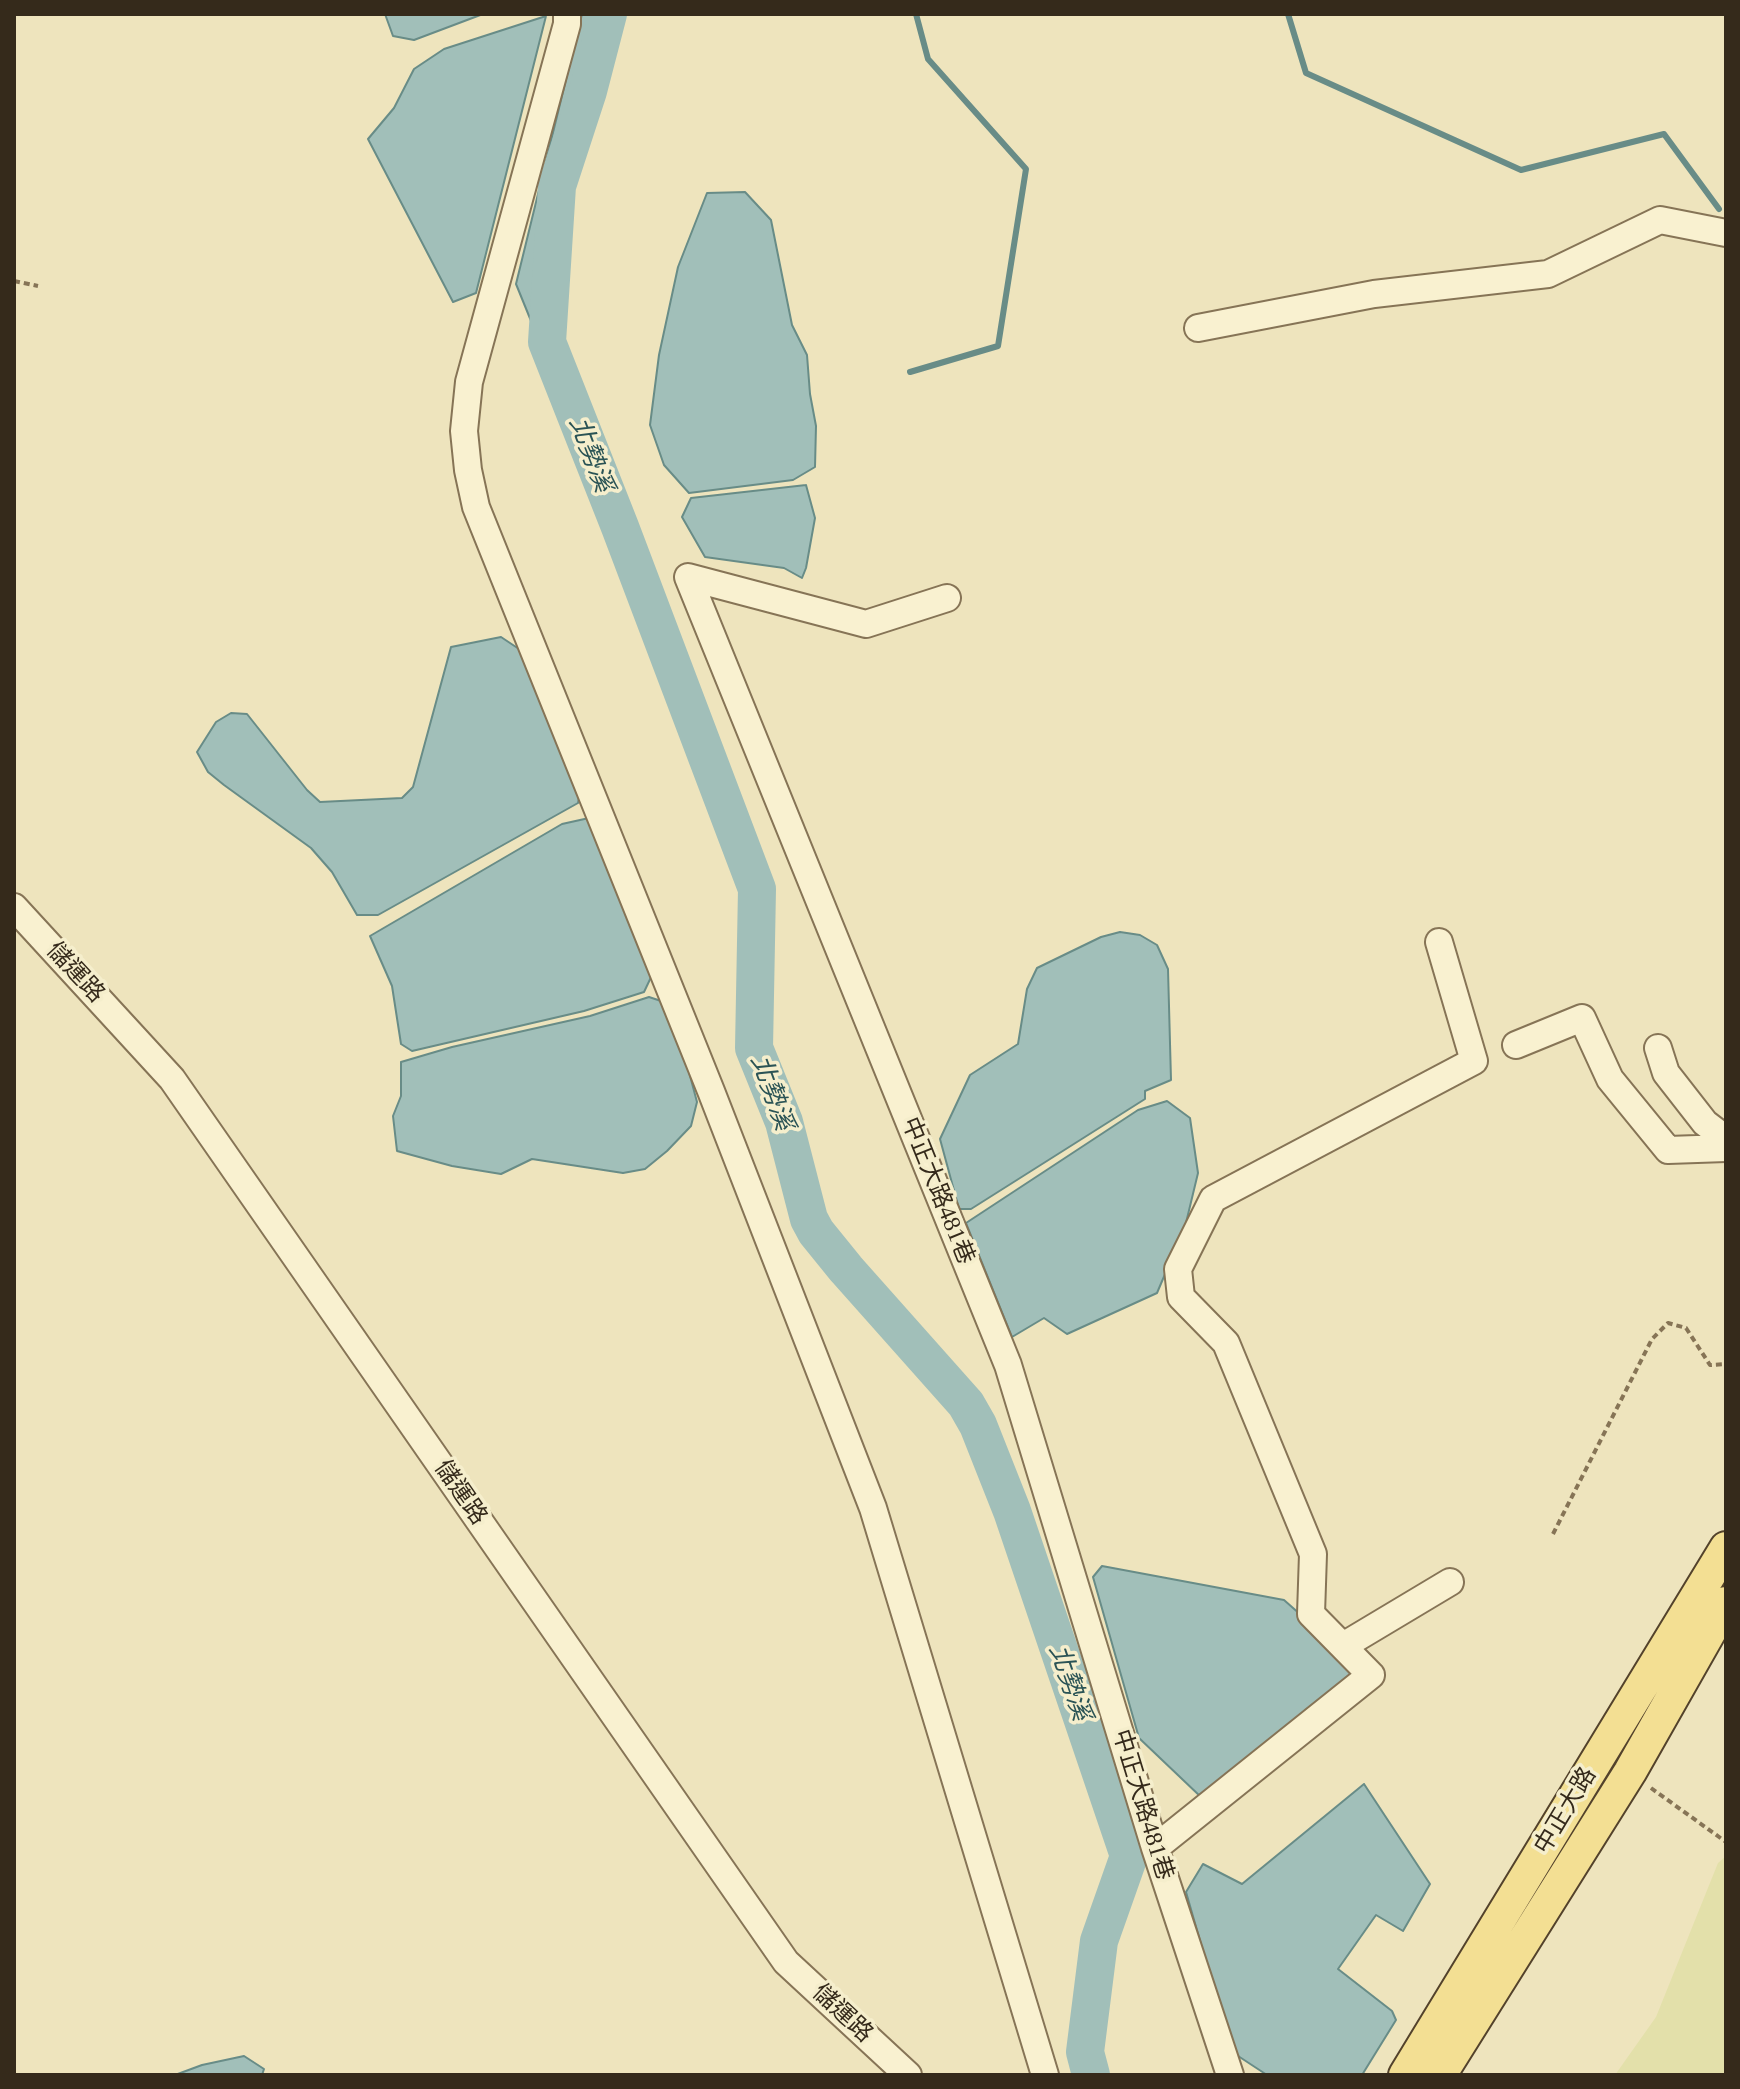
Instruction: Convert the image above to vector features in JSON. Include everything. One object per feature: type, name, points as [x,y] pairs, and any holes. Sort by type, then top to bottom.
[{"type":"main road","name":"中正大路","points":[[1405,2075],[1726,1548]]},
{"type":"main road","name":"中正大路","points":[[1440,2075],[1630,1772],[1726,1603]]},
{"type":"lane","points":[[567,14],[567,24],[469,382],[464,431],[476,507],[711,1091],[873,1508],[1045,2075]]},
{"type":"lane","points":[[1198,328],[1374,294],[1548,274],[1660,220],[1726,233]]},
{"type":"lane","name":"中正大路481巷","points":[[947,598],[866,624],[688,577],[1008,1365],[1155,1848],[1230,2075]]},
{"type":"lane","name":"儲運路","points":[[14,907],[172,1079],[786,1962],[908,2075]]},
{"type":"lane","points":[[1155,1848],[1371,1675],[1311,1614],[1313,1554],[1226,1343],[1181,1297],[1178,1269],[1213,1199],[1474,1061],[1439,942]]},
{"type":"lane","points":[[1516,1045],[1582,1018],[1610,1079],[1668,1150],[1726,1148]]},
{"type":"lane","points":[[1658,1048],[1666,1073],[1705,1123],[1726,1139]]},
{"type":"lane","points":[[1343,1646],[1450,1582]]},
{"type":"path","points":[[14,281],[38,286]]},
{"type":"path","points":[[1553,1534],[1652,1339],[1668,1323],[1686,1328],[1710,1365],[1726,1364]]},
{"type":"path","points":[[1630,1772],[1726,1842]]},
{"type":"shaded area","points":[[1726,1856],[1726,2075],[1615,2075],[1656,2017],[1718,1863]]},
{"type":"water","points":[[385,14],[483,14],[414,40],[393,36]]},
{"type":"water","points":[[582,14],[619,14],[604,60],[568,142],[536,258],[535,302],[563,338],[540,343],[516,284]]},
{"type":"water","points":[[546,16],[476,293],[453,302],[368,139],[394,108],[414,69],[444,49]]},
{"type":"water","points":[[745,192],[771,220],[792,325],[807,355],[816,426],[815,467],[793,480],[689,493],[664,465],[650,425],[659,355],[678,267],[707,193]]},
{"type":"water","points":[[806,485],[815,518],[802,578],[784,568],[705,557],[682,517],[691,498]]},
{"type":"water","points":[[501,637],[519,649],[581,787],[578,803],[378,915],[357,915],[332,872],[311,848],[208,772],[197,752],[216,722],[231,713],[247,714],[320,802],[402,798],[413,787],[451,647]]},
{"type":"water","points":[[589,818],[653,973],[644,992],[584,1011],[412,1051],[401,1044],[392,986],[370,936],[562,824]]},
{"type":"water","points":[[1120,932],[1140,935],[1157,945],[1168,969],[1171,1080],[1145,1091],[1145,1099],[971,1209],[959,1209],[940,1139],[970,1075],[1018,1044],[1027,989],[1037,968],[1101,937]]},
{"type":"water","points":[[649,997],[667,1003],[676,1023],[697,1102],[691,1126],[645,1169],[623,1173],[532,1159],[501,1174],[452,1166],[397,1151],[393,1116],[401,1096],[401,1062],[452,1047],[590,1016]]},
{"type":"water","points":[[1167,1101],[1190,1118],[1198,1173],[1185,1227],[1157,1293],[1067,1334],[1044,1318],[1012,1337],[966,1223],[1138,1110]]},
{"type":"water","points":[[1102,1566],[1284,1600],[1361,1668],[1202,1798],[1139,1738],[1093,1577]]},
{"type":"water","points":[[1364,1784],[1430,1884],[1403,1931],[1376,1915],[1338,1969],[1392,2011],[1396,2020],[1362,2075],[1267,2075],[1232,2052],[1186,1892],[1203,1864],[1242,1884]]},
{"type":"water","points":[[244,2056],[264,2069],[262,2075],[175,2075],[202,2065]]},
{"type":"waterway","name":"北勢溪","points":[[608,14],[588,91],[557,186],[547,342],[757,889],[754,1048],[784,1122],[809,1219],[846,1269],[966,1404],[978,1425],[1012,1511],[1129,1856],[1099,1941],[1085,2052],[1091,2075]]},
{"type":"waterway","points":[[910,372],[998,346],[1026,169],[928,59],[916,14]]},
{"type":"waterway","points":[[1288,14],[1306,73],[1521,170],[1664,134],[1719,209]]}]
